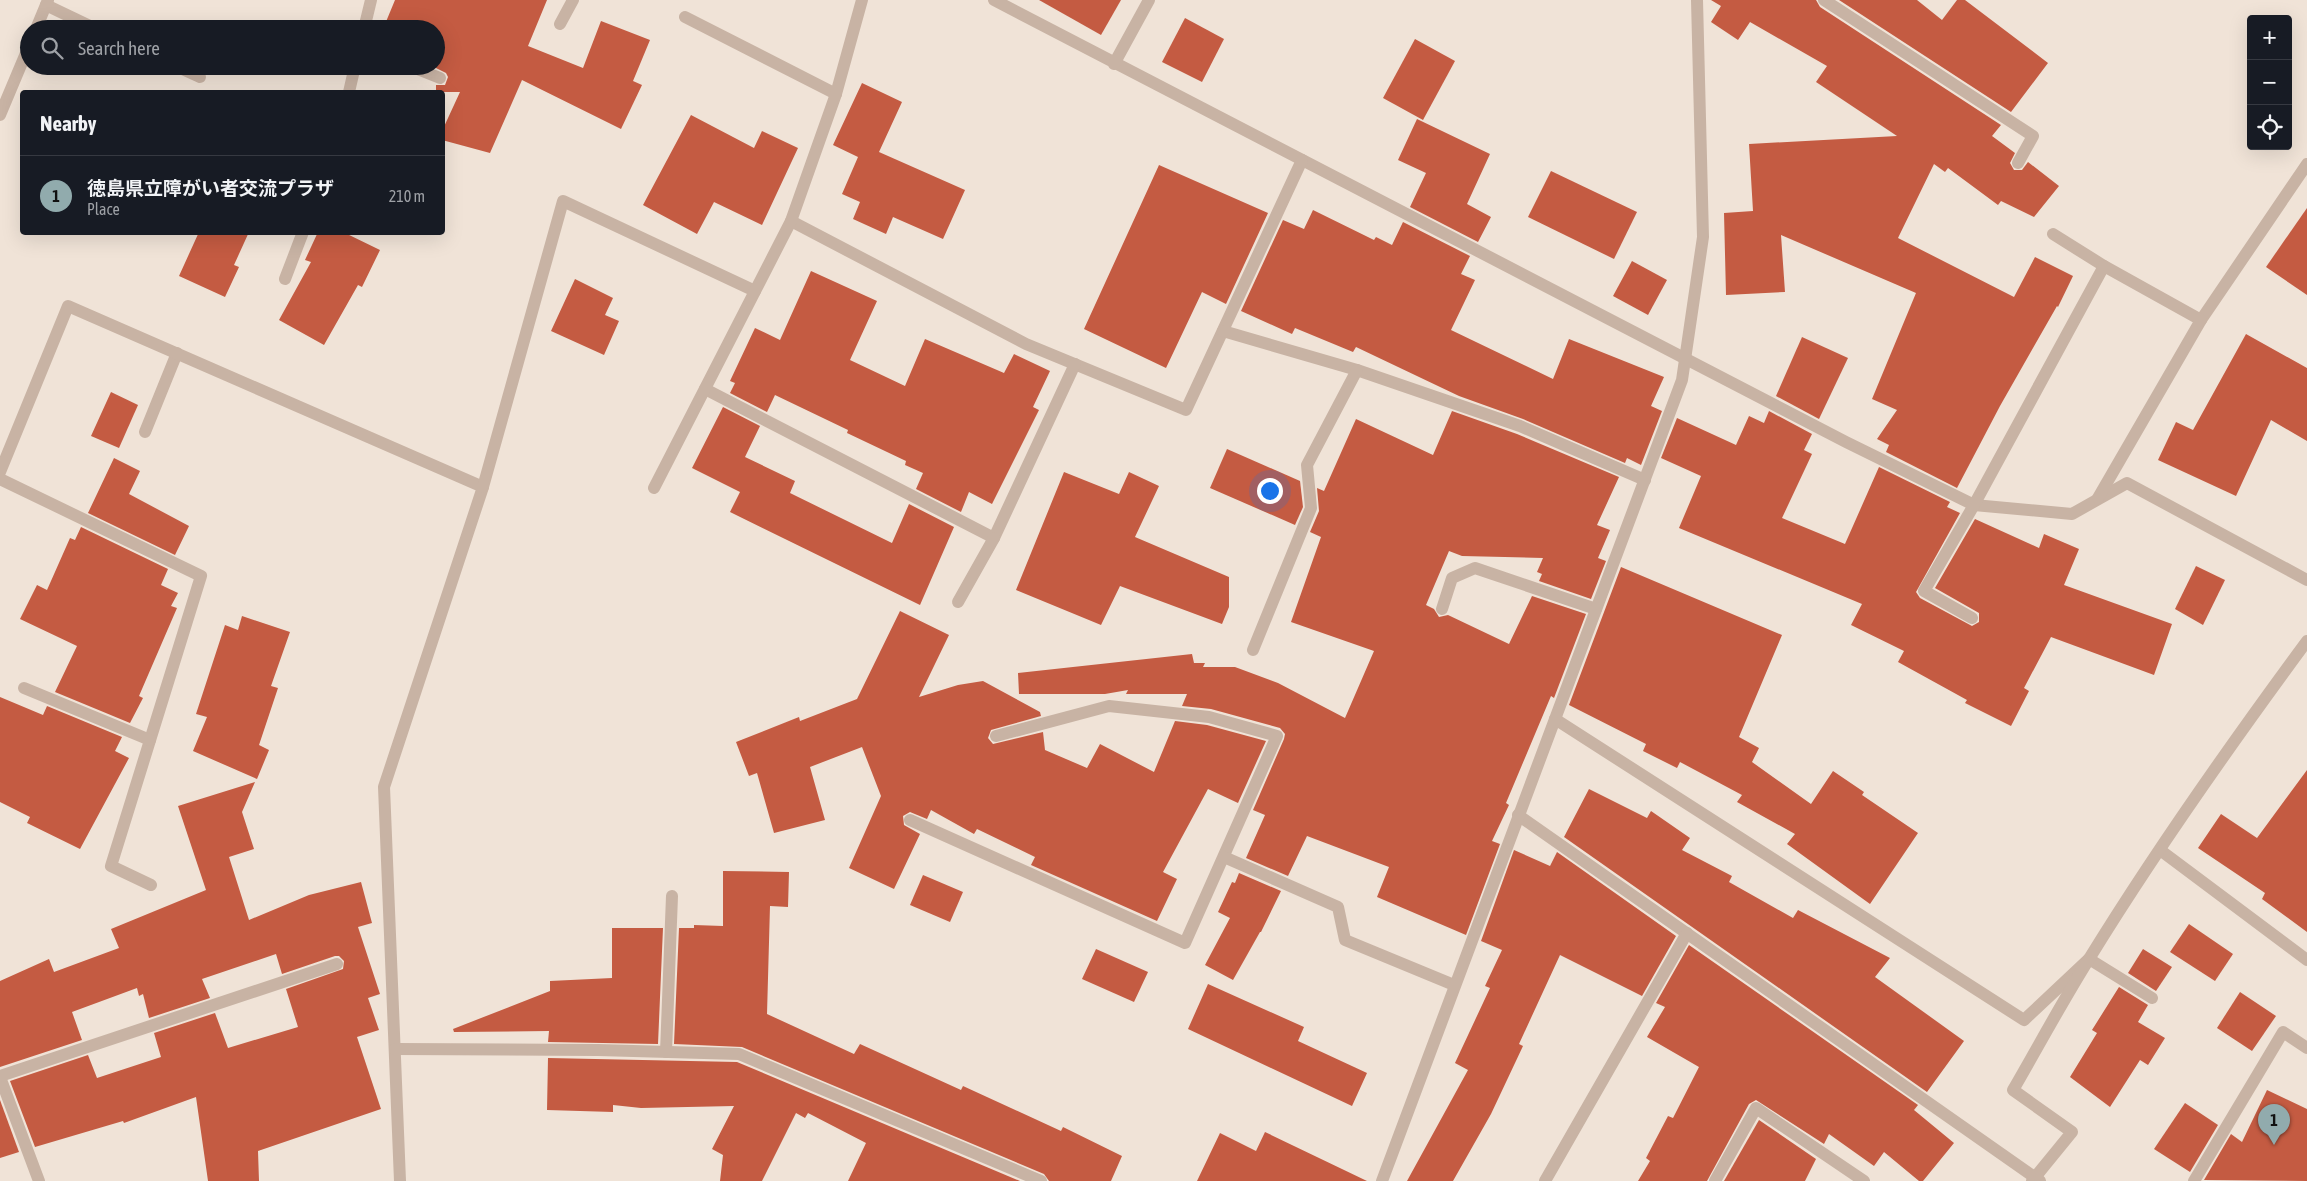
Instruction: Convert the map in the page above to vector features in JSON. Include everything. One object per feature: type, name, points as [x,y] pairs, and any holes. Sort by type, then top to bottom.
[{"type":"street","points":[[366,20],[370,0]]},
{"type":"street","points":[[560,24],[573,0]]},
{"type":"street","points":[[654,488],[791,221],[836,94],[862,0]]},
{"type":"street","points":[[994,0],[1114,64],[1846,442],[1974,505],[2072,514],[2127,483],[2307,580]]},
{"type":"street","points":[[1114,64],[1150,0]]},
{"type":"street","points":[[1382,1181],[1682,380],[1703,236],[1697,0]]},
{"type":"street","points":[[1824,0],[2033,136],[2018,163]]},
{"type":"street","points":[[40,20],[47,3],[79,20]]},
{"type":"street","points":[[685,17],[836,94]]},
{"type":"street","points":[[0,115],[20,67]]},
{"type":"street","points":[[196,75],[200,77]]},
{"type":"street","points":[[349,90],[353,75]]},
{"type":"street","points":[[432,75],[440,78]]},
{"type":"street","points":[[791,221],[1026,344],[1186,410],[1302,160]]},
{"type":"street","points":[[2097,499],[2201,320],[2307,164]]},
{"type":"street","points":[[400,1181],[384,786],[483,487],[563,201],[755,291]]},
{"type":"street","points":[[2053,234],[2104,266],[2201,320]]},
{"type":"street","points":[[285,280],[302,235]]},
{"type":"street","points":[[1972,618],[1924,591],[1974,505],[2104,266]]},
{"type":"street","points":[[0,472],[68,306],[483,487]]},
{"type":"street","points":[[1223,331],[1357,370],[1520,426],[1645,480]]},
{"type":"street","points":[[145,432],[177,353]]},
{"type":"street","points":[[958,602],[994,538],[1075,364]]},
{"type":"street","points":[[1253,650],[1311,508],[1307,465],[1357,370]]},
{"type":"street","points":[[705,388],[994,538]]},
{"type":"street","points":[[0,479],[201,576],[110,866],[151,885]]},
{"type":"street","points":[[1442,609],[1452,578],[1475,568],[1596,609]]},
{"type":"street","points":[[1518,815],[2035,1180],[2072,1132],[2013,1090],[2089,960],[2160,850],[2222,756],[2307,641]]},
{"type":"street","points":[[24,688],[150,740]]},
{"type":"street","points":[[910,820],[1186,942],[1277,736],[1209,717],[1109,706],[996,736]]},
{"type":"street","points":[[1555,719],[2024,1020],[2089,960]]},
{"type":"street","points":[[2160,850],[2307,960]]},
{"type":"street","points":[[1224,857],[1338,907],[1345,940],[1454,985]]},
{"type":"street","points":[[666,1052],[672,896]]},
{"type":"street","points":[[1545,1181],[1687,933]]},
{"type":"street","points":[[2089,960],[2152,998]]},
{"type":"street","points":[[38,1181],[0,1077],[337,964]]},
{"type":"street","points":[[2194,1181],[2284,1032],[2307,1048]]},
{"type":"street","points":[[395,1049],[739,1054],[1041,1181]]},
{"type":"street","points":[[1716,1181],[1756,1108],[1864,1181]]},
{"type":"building","points":[[395,0],[547,0],[528,46],[583,68],[601,21],[650,40],[633,81],[642,85],[621,129],[522,80],[490,153],[445,141],[445,124],[460,92],[436,90],[436,85],[445,85],[448,77],[445,72],[445,20],[387,20]]},
{"type":"building","points":[[1039,0],[1121,0],[1101,35]]},
{"type":"building","points":[[1711,0],[1816,0],[1820,7],[2001,125],[1992,136],[2015,153],[2010,163],[2014,170],[2022,170],[2028,162],[2059,186],[2034,217],[2001,201],[1998,205],[1948,168],[1945,172],[1934,164],[1898,238],[2014,297],[2035,257],[2073,276],[2058,307],[2000,406],[1957,488],[1886,452],[1889,445],[1877,439],[1897,410],[1872,399],[1916,293],[1781,235],[1785,292],[1726,295],[1724,213],[1753,211],[1749,144],[1897,136],[1816,82],[1827,66],[1750,22],[1738,40],[1711,22],[1721,6]]},
{"type":"building","points":[[1839,0],[1917,0],[1942,20],[1957,0],[1965,0],[2048,63],[2011,112]]},
{"type":"building","points":[[1185,18],[1224,39],[1202,82],[1162,62]]},
{"type":"building","points":[[1415,39],[1455,61],[1423,120],[1383,98]]},
{"type":"building","points":[[862,83],[902,102],[879,152],[965,190],[943,239],[893,217],[886,234],[853,219],[860,202],[842,194],[858,157],[833,145]]},
{"type":"building","points":[[691,115],[754,148],[762,131],[798,148],[762,225],[714,202],[697,234],[643,205]]},
{"type":"building","points":[[1417,119],[1490,154],[1467,204],[1491,217],[1478,242],[1410,207],[1426,173],[1398,160]]},
{"type":"building","points":[[1159,165],[1268,213],[1226,304],[1202,292],[1166,368],[1084,329]]},
{"type":"building","points":[[1551,171],[1637,212],[1614,259],[1528,217]]},
{"type":"building","points":[[2307,208],[2307,295],[2266,267]]},
{"type":"building","points":[[1313,210],[1374,240],[1376,237],[1392,245],[1403,222],[1470,256],[1461,274],[1475,280],[1451,330],[1553,379],[1569,339],[1664,377],[1651,406],[1662,411],[1641,465],[1627,458],[1625,463],[1523,419],[1459,396],[1356,347],[1353,352],[1295,328],[1292,334],[1241,311],[1283,220],[1304,229]]},
{"type":"building","points":[[198,235],[248,235],[234,265],[239,267],[225,297],[179,276]]},
{"type":"building","points":[[317,235],[349,235],[380,250],[362,287],[358,285],[324,345],[279,320],[311,262],[305,260]]},
{"type":"building","points":[[1632,261],[1667,280],[1648,315],[1613,296]]},
{"type":"building","points":[[811,271],[877,301],[850,360],[905,386],[925,339],[1004,373],[1014,354],[1050,371],[1033,407],[1039,410],[992,504],[969,492],[961,512],[916,489],[923,473],[905,465],[906,461],[847,433],[848,430],[775,395],[767,412],[730,393],[735,383],[730,381],[755,328],[780,340]]},
{"type":"building","points":[[575,279],[613,298],[605,315],[619,321],[604,355],[551,331]]},
{"type":"building","points":[[2246,334],[2307,368],[2307,441],[2271,420],[2236,496],[2158,460],[2176,422],[2193,430]]},
{"type":"building","points":[[1802,337],[1848,358],[1819,419],[1776,396]]},
{"type":"building","points":[[111,392],[138,405],[119,448],[91,436]]},
{"type":"building","points":[[723,407],[760,426],[745,457],[795,481],[790,493],[892,543],[909,504],[954,527],[920,605],[730,512],[740,492],[692,468]]},
{"type":"building","points":[[1452,411],[1517,434],[1619,477],[1597,525],[1610,530],[1598,558],[1606,561],[1591,599],[1539,581],[1542,574],[1537,572],[1543,558],[1462,556],[1449,551],[1426,605],[1434,609],[1439,617],[1448,615],[1509,644],[1532,596],[1586,614],[1554,698],[1551,696],[1506,803],[1509,805],[1492,841],[1500,844],[1466,935],[1377,897],[1389,867],[1307,836],[1288,876],[1246,858],[1265,815],[1253,810],[1284,739],[1285,734],[1280,728],[1211,709],[1182,706],[1187,694],[1126,694],[1128,690],[1105,694],[1019,694],[1018,673],[1192,654],[1194,663],[1205,663],[1203,667],[1235,667],[1278,683],[1345,718],[1374,651],[1291,622],[1321,537],[1310,532],[1319,511],[1317,488],[1324,491],[1356,419],[1433,455]]},
{"type":"building","points":[[1769,411],[1812,434],[1804,450],[1812,454],[1782,518],[1845,544],[1879,467],[1950,502],[1947,507],[1960,513],[1916,592],[1920,598],[1972,626],[1979,622],[1979,613],[1935,588],[1975,519],[2039,548],[2044,534],[2079,549],[2064,585],[2172,624],[2154,675],[2051,637],[2024,688],[2029,691],[2011,726],[1965,703],[1967,700],[1898,662],[1904,651],[1851,625],[1862,604],[1679,528],[1701,476],[1661,458],[1677,418],[1736,445],[1749,416],[1764,423]]},
{"type":"building","points":[[1227,449],[1300,481],[1303,507],[1295,525],[1210,488]]},
{"type":"building","points":[[114,458],[140,471],[129,494],[189,526],[175,555],[88,513]]},
{"type":"building","points":[[1064,472],[1119,494],[1129,472],[1159,486],[1135,537],[1229,577],[1229,607],[1222,624],[1120,586],[1101,625],[1016,590]]},
{"type":"building","points":[[81,527],[168,569],[161,585],[178,593],[171,606],[177,608],[139,696],[143,698],[130,723],[55,692],[77,646],[20,619],[37,585],[47,590],[70,538],[75,540]]},
{"type":"building","points":[[2196,566],[2225,580],[2203,625],[2175,609]]},
{"type":"building","points":[[1621,567],[1782,635],[1739,737],[1759,748],[1752,762],[1811,804],[1833,771],[1864,792],[1862,795],[1918,833],[1870,904],[1787,844],[1795,834],[1737,802],[1742,795],[1680,762],[1677,768],[1643,751],[1646,744],[1569,705]]},
{"type":"building","points":[[900,611],[949,635],[919,697],[958,685],[983,681],[1040,712],[1041,716],[991,730],[988,738],[993,744],[1043,732],[1045,750],[1087,768],[1100,744],[1154,772],[1175,721],[1207,725],[1266,741],[1238,803],[1208,789],[1163,872],[1177,879],[1157,921],[1031,865],[1035,857],[977,829],[974,834],[931,810],[927,819],[910,812],[903,816],[904,825],[920,834],[894,889],[849,868],[881,796],[862,747],[810,767],[825,820],[774,833],[757,773],[749,776],[736,742],[799,717],[800,721],[857,699]]},
{"type":"building","points":[[242,616],[290,632],[271,686],[278,688],[259,745],[269,750],[257,779],[193,751],[207,717],[196,714],[225,625],[238,630]]},
{"type":"building","points":[[0,697],[43,715],[47,706],[122,737],[115,751],[129,758],[80,849],[27,823],[30,817],[0,802]]},
{"type":"building","points":[[2307,770],[2307,932],[2262,899],[2265,893],[2198,848],[2221,814],[2257,838]]},
{"type":"building","points":[[255,782],[242,812],[254,849],[229,857],[249,920],[309,895],[361,882],[372,923],[358,927],[380,994],[368,998],[379,1030],[357,1037],[381,1109],[258,1151],[259,1181],[208,1181],[196,1097],[124,1123],[123,1121],[35,1147],[10,1081],[88,1055],[97,1078],[161,1057],[154,1033],[215,1013],[228,1048],[298,1027],[286,989],[343,969],[344,961],[339,956],[335,956],[282,974],[276,954],[202,979],[210,998],[149,1018],[143,994],[139,996],[137,988],[72,1012],[82,1040],[0,1067],[0,981],[49,959],[54,972],[119,948],[111,929],[206,890],[178,806]]},
{"type":"building","points":[[1589,789],[1647,818],[1651,811],[1690,838],[1682,850],[1732,876],[1729,882],[1793,918],[1798,910],[1890,958],[1875,977],[1964,1041],[1927,1092],[1564,837]]},
{"type":"building","points":[[1514,850],[1550,866],[1557,852],[1676,936],[1642,996],[1560,955],[1519,1044],[1523,1046],[1491,1114],[1453,1181],[1407,1181],[1468,1070],[1455,1063],[1490,988],[1485,986],[1502,950],[1481,941]]},
{"type":"building","points":[[723,871],[789,872],[788,907],[770,906],[767,1014],[854,1054],[860,1044],[961,1090],[963,1086],[1061,1131],[1063,1127],[1122,1156],[1111,1181],[1049,1181],[1044,1174],[742,1047],[674,1044],[679,928],[694,928],[694,925],[723,926]]},
{"type":"building","points":[[1239,873],[1281,891],[1261,932],[1233,980],[1205,965],[1230,918],[1218,912],[1232,882],[1235,883]]},
{"type":"building","points":[[923,875],[963,892],[950,922],[910,905]]},
{"type":"building","points":[[2189,924],[2233,954],[2215,981],[2170,952]]},
{"type":"building","points":[[612,928],[663,928],[658,1044],[548,1042],[549,1031],[454,1032],[453,1029],[550,991],[550,981],[612,978]]},
{"type":"building","points":[[1689,945],[1918,1105],[1914,1110],[1954,1143],[1923,1181],[1919,1181],[1884,1152],[1874,1166],[1829,1134],[1824,1144],[1756,1100],[1749,1104],[1707,1181],[1638,1181],[1650,1161],[1646,1158],[1668,1116],[1673,1118],[1699,1067],[1647,1037],[1665,1007],[1656,1003]]},
{"type":"building","points":[[1096,949],[1148,972],[1134,1002],[1082,979]]},
{"type":"building","points":[[2143,949],[2172,967],[2156,991],[2128,973]]},
{"type":"building","points":[[1208,984],[1304,1027],[1298,1041],[1367,1073],[1352,1106],[1188,1029]]},
{"type":"building","points":[[2119,987],[2148,1005],[2138,1022],[2165,1038],[2148,1065],[2140,1060],[2110,1107],[2070,1077],[2097,1033],[2092,1030]]},
{"type":"building","points":[[2240,992],[2276,1016],[2252,1051],[2217,1028]]},
{"type":"building","points":[[548,1058],[737,1062],[1020,1181],[848,1181],[866,1143],[808,1113],[805,1118],[796,1113],[762,1181],[720,1181],[723,1155],[712,1149],[734,1106],[641,1108],[613,1105],[613,1112],[547,1110]]},
{"type":"building","points":[[2267,1090],[2307,1109],[2307,1181],[2204,1180],[2231,1134],[2242,1142]]},
{"type":"building","points":[[0,1100],[19,1152],[0,1158]]},
{"type":"building","points":[[2185,1103],[2218,1125],[2190,1172],[2154,1149]]},
{"type":"building","points":[[1759,1120],[1816,1159],[1805,1181],[1724,1181]]},
{"type":"building","points":[[1265,1132],[1367,1181],[1197,1181],[1220,1133],[1256,1151]]},
{"type":"place","name":"徳島県立障がい者交流プラザ","points":[[2274,1145]]}]
